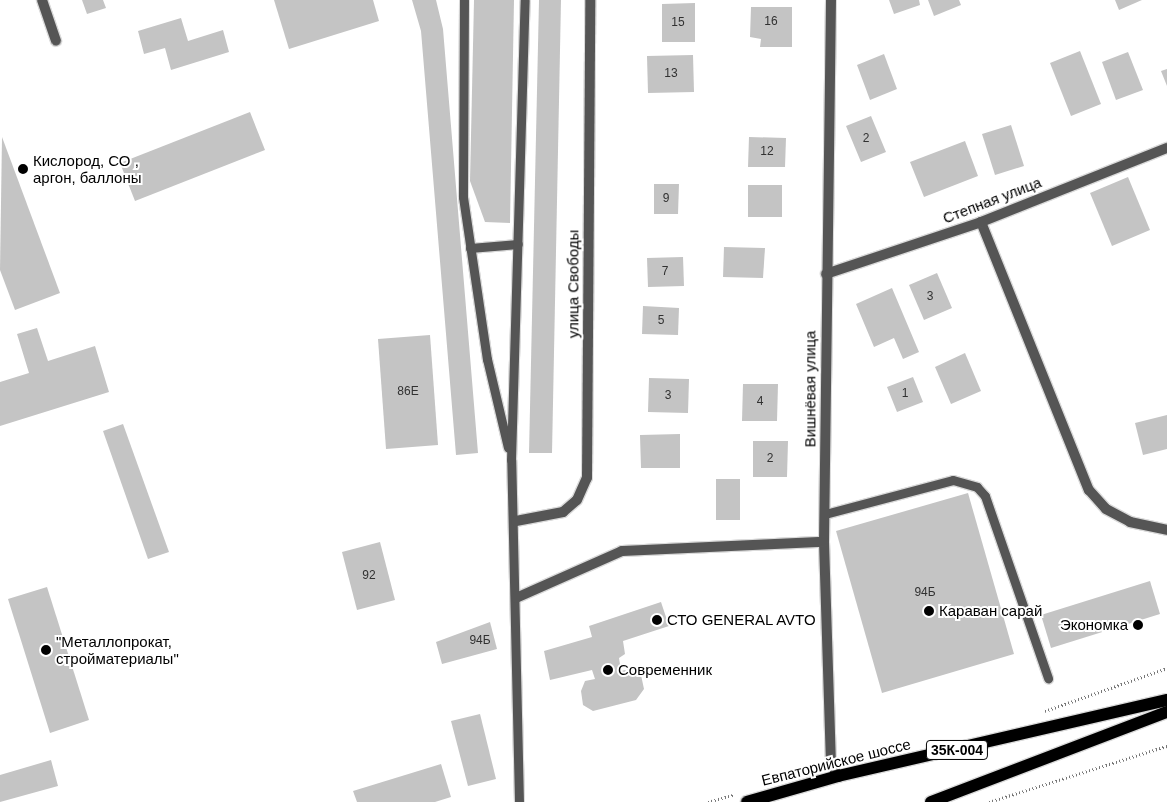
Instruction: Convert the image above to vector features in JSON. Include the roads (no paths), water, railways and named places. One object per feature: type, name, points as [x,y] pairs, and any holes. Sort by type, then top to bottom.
[{"type":"main road","name":"Евпаторийское шоссе","points":[[747,802],[838,776],[1167,700]]},
{"type":"main road","name":"35К-004","points":[[931,802],[1167,712]]},
{"type":"street","points":[[42,0],[56,41]]},
{"type":"street","name":"улица Свободы","points":[[516,521],[563,512],[577,500],[587,478],[590,0]]},
{"type":"street","name":"Вишнёвая улица","points":[[831,0],[824,542],[831,763],[838,776]]},
{"type":"street","name":"Степная улица","points":[[826,274],[982,222],[1167,148]]},
{"type":"street","points":[[982,222],[1089,490],[1106,510],[1130,522],[1167,530]]},
{"type":"street","points":[[516,598],[622,551],[824,542]]},
{"type":"lane","points":[[464,0],[464,197],[487,359],[511,460]]},
{"type":"lane","points":[[519,802],[516,521],[511,460],[525,0]]},
{"type":"lane","points":[[470,248],[518,244]]},
{"type":"lane","points":[[825,514],[953,480],[977,487],[985,496],[1048,678]]},
{"type":"place","name":"Кислород, СО , аргон, баллоны","points":[[23,169]]},
{"type":"place","name":"Караван сарай","points":[[929,611]]},
{"type":"place","name":"СТО GENERAL AVTO","points":[[657,620]]},
{"type":"place","name":"Экономка","points":[[1138,625]]},
{"type":"place","name":"\"Металлопрокат, стройматериалы\"","points":[[46,650]]},
{"type":"place","name":"Современник","points":[[608,670]]}]
